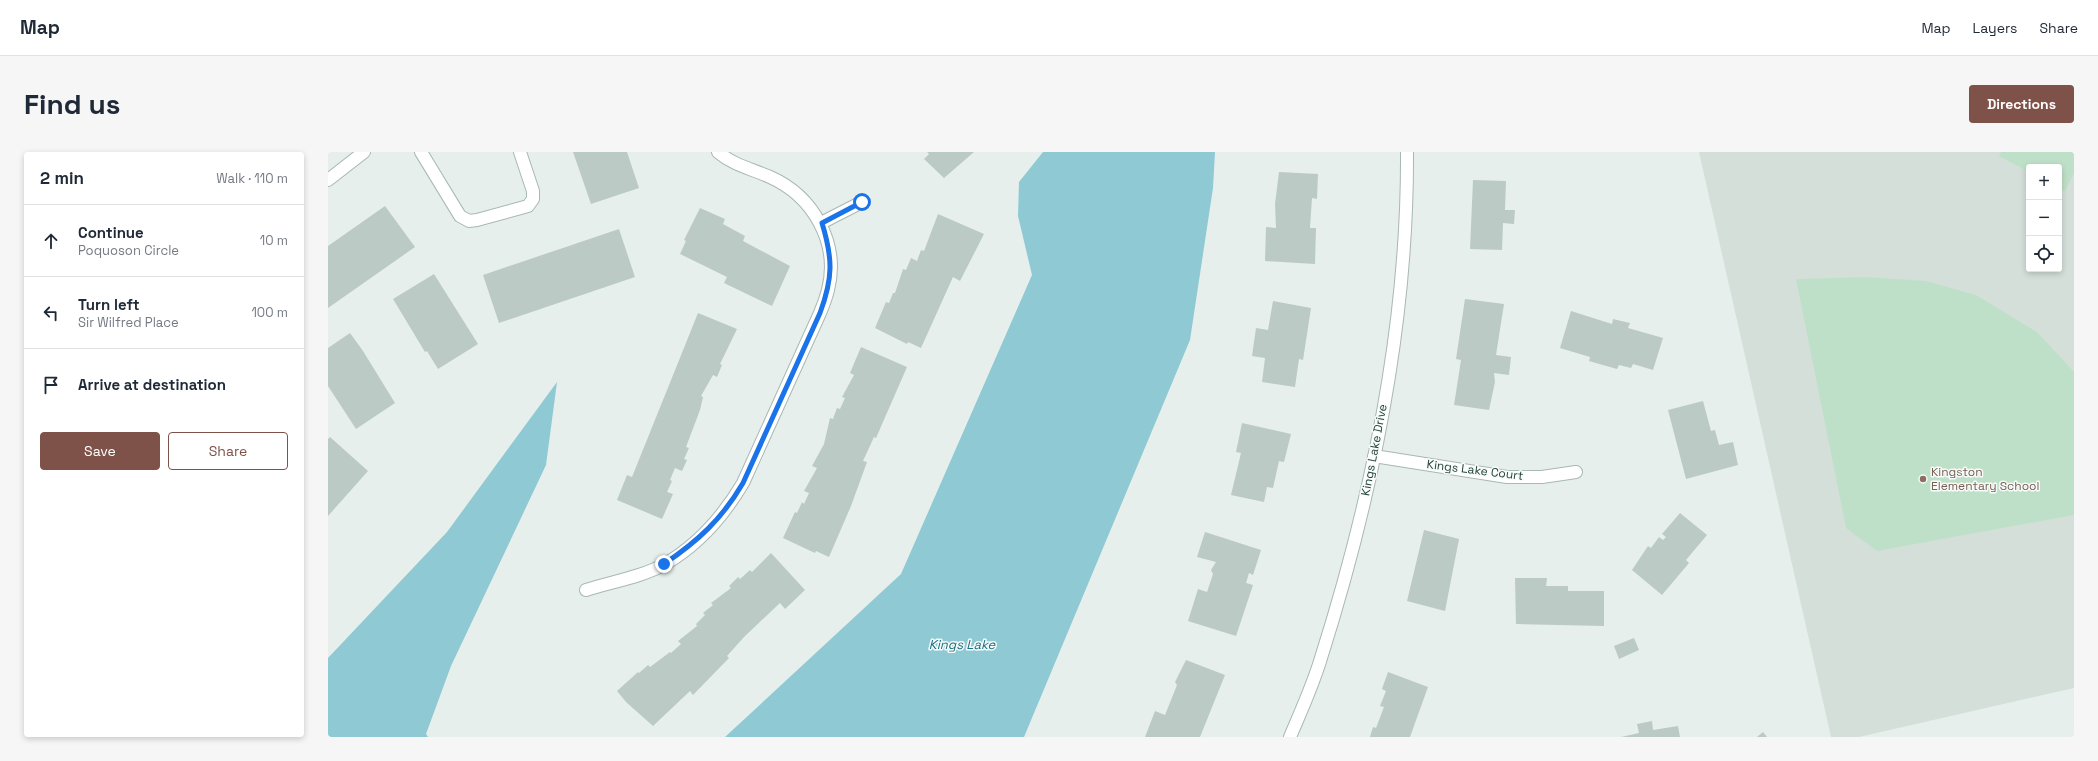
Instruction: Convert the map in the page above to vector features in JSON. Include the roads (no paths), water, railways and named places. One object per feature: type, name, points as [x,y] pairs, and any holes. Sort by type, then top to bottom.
[{"type":"street","points":[[328,180],[364,152]]},
{"type":"street","points":[[421,152],[460,216],[469,221],[528,206],[533,199],[533,191],[520,152]]},
{"type":"street","points":[[586,590],[664,564],[694,543],[715,523],[734,498],[817,320],[828,290],[831,264],[828,244],[822,223],[810,206],[794,192],[771,177],[734,164],[718,152]]},
{"type":"street","name":"Kings Lake Drive","points":[[1290,737],[1320,659],[1351,556],[1374,456],[1389,372],[1401,271],[1407,152]]},
{"type":"street","points":[[822,223],[862,202]]},
{"type":"street","name":"Kings Lake Court","points":[[1374,456],[1507,477],[1542,477],[1576,472]]},
{"type":"water","name":"Kings Lake","points":[[1043,152],[1215,152],[1213,188],[1190,340],[1024,737],[725,737],[901,574],[1032,275],[1018,216],[1019,182]]},
{"type":"water","points":[[557,382],[546,465],[451,666],[426,734],[428,737],[328,737],[328,658],[447,532]]},
{"type":"place","name":"Kingston Elementary School","points":[[1923,479]]}]
